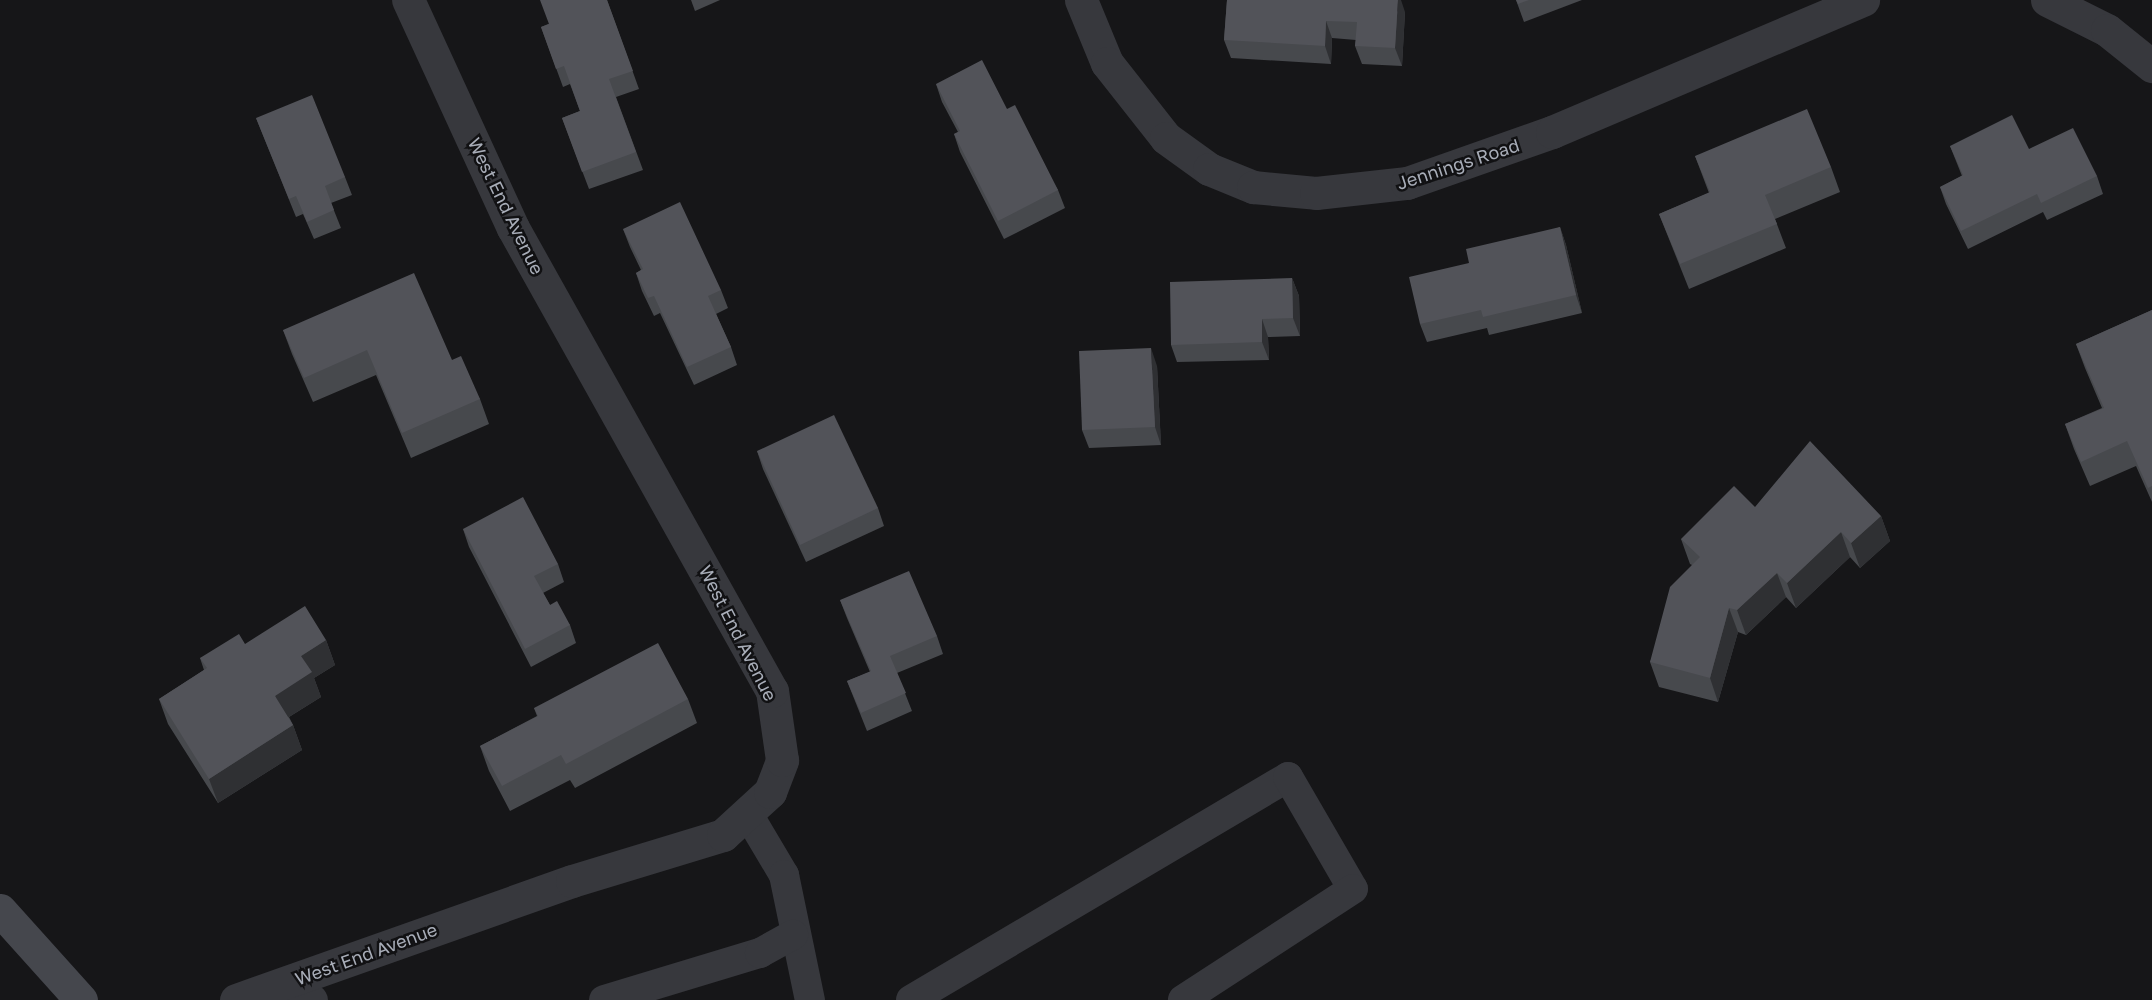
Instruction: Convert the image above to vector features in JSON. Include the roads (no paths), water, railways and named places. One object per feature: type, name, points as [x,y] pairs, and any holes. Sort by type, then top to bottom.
[{"type":"main road","points":[[0,910],[81,1000]]},
{"type":"street","name":"West End Avenue","points":[[236,1000],[572,881],[723,835],[749,816],[770,792],[782,760],[772,691],[513,228],[408,0]]},
{"type":"street","name":"Jennings Road","points":[[1081,0],[1107,63],[1166,138],[1209,169],[1253,187],[1317,193],[1407,183],[1485,156],[1863,0]]},
{"type":"street","points":[[2048,0],[2107,30],[2152,66]]},
{"type":"lane","points":[[911,1000],[1288,777],[1353,889],[1183,1000]]},
{"type":"lane","points":[[749,816],[784,875],[793,935],[810,1000]]},
{"type":"lane","points":[[604,1000],[759,953],[793,935]]},
{"type":"lane","points":[[268,990],[313,1000]]}]
